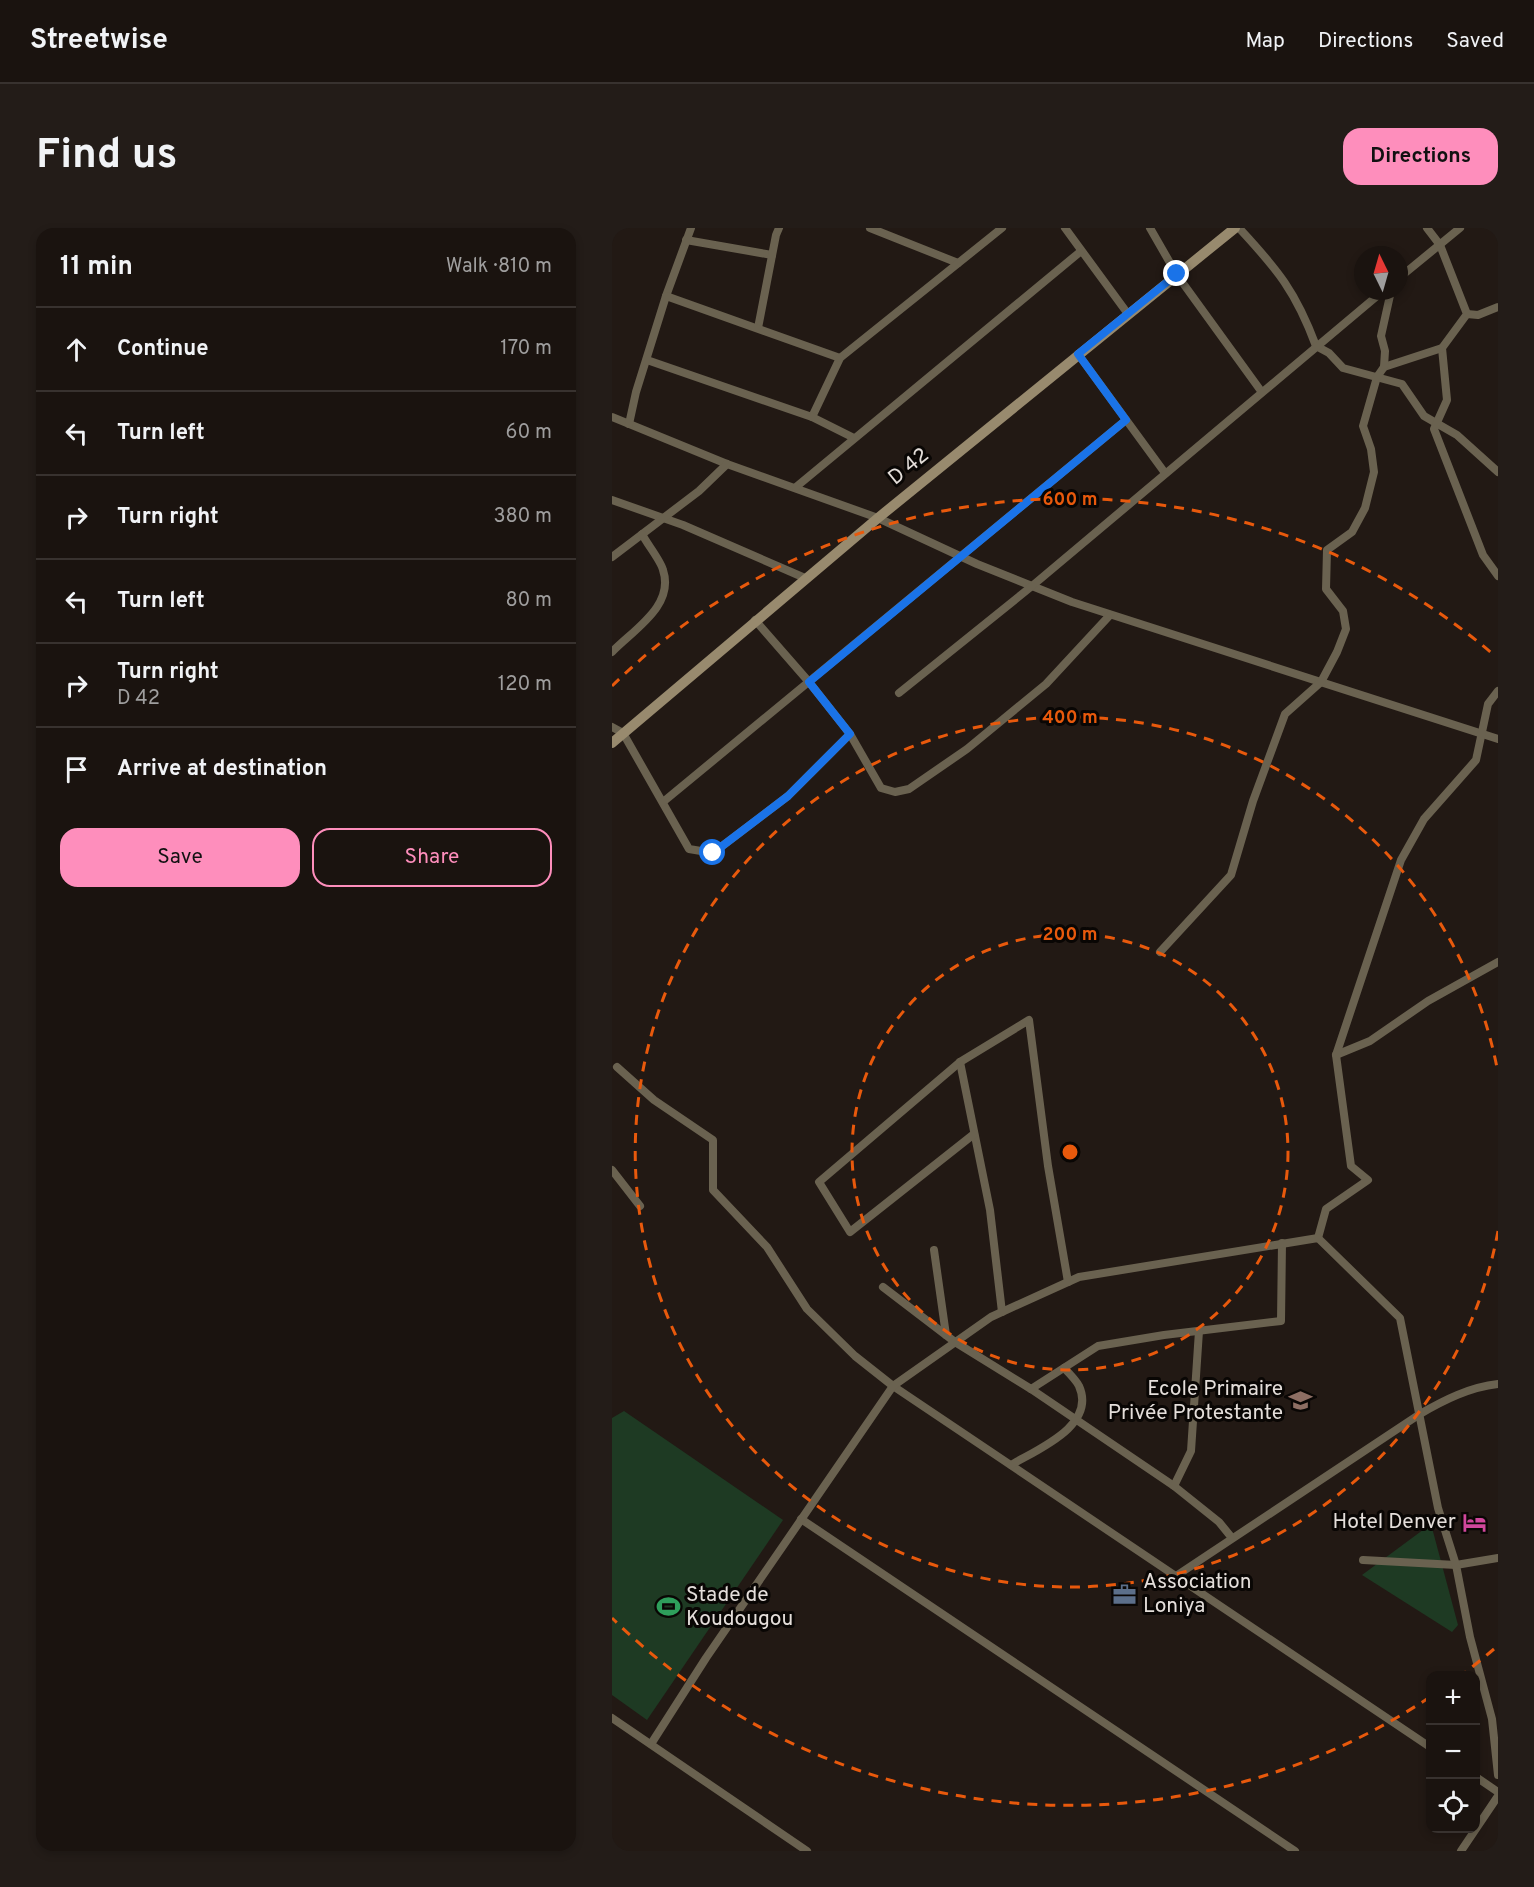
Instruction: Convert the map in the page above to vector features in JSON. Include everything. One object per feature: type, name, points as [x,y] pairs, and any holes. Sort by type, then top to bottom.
[{"type":"street","points":[[629,424],[636,392],[666,296],[691,228]]},
{"type":"street","points":[[758,328],[779,228]]},
{"type":"street","points":[[870,228],[958,263]]},
{"type":"street","points":[[813,417],[840,358],[1002,228]]},
{"type":"street","points":[[1065,228],[1080,252],[1128,314]]},
{"type":"street","points":[[1150,228],[1177,274],[1261,392]]},
{"type":"street","points":[[1237,228],[1286,281],[1304,314],[1316,346],[1329,353],[1343,368],[1402,384],[1424,416],[1457,435],[1498,472]]},
{"type":"street","name":"D 42","points":[[612,743],[805,578],[1078,354],[1237,228]]},
{"type":"street","points":[[1427,228],[1440,245],[1467,314]]},
{"type":"street","points":[[1408,271],[1460,228]]},
{"type":"street","points":[[686,240],[772,255]]},
{"type":"street","points":[[795,487],[1080,252]]},
{"type":"street","points":[[666,296],[840,358]]},
{"type":"street","points":[[899,693],[1032,586],[1372,300]]},
{"type":"street","points":[[1160,952],[1231,875],[1253,801],[1285,714],[1320,682],[1346,628],[1343,611],[1326,590],[1327,550],[1352,532],[1365,508],[1374,472],[1371,449],[1363,426],[1377,377],[1384,367],[1385,351],[1382,336],[1389,300]]},
{"type":"street","points":[[1467,314],[1478,315],[1498,307]]},
{"type":"street","points":[[1384,367],[1442,348],[1467,314]]},
{"type":"street","points":[[1442,348],[1447,400],[1434,429],[1483,555],[1498,576]]},
{"type":"street","points":[[1078,354],[1165,473]]},
{"type":"street","points":[[646,360],[813,417],[854,438]]},
{"type":"street","points":[[612,417],[727,464],[878,518],[961,557],[1110,615],[1498,739]]},
{"type":"street","points":[[663,802],[1126,420]]},
{"type":"street","points":[[612,557],[699,491],[727,464]]},
{"type":"street","points":[[612,500],[663,518],[805,578]]},
{"type":"street","points":[[612,652],[647,620],[661,600],[666,580],[663,567],[652,554],[642,534]]},
{"type":"street","points":[[755,620],[850,734],[881,788],[895,792],[909,789],[967,749],[1046,684],[1110,615]]},
{"type":"street","points":[[1318,1238],[1326,1209],[1368,1180],[1351,1166],[1336,1055],[1401,860],[1424,819],[1476,760],[1488,704],[1498,691]]},
{"type":"street","points":[[612,727],[623,733],[689,849],[713,853],[788,796],[850,734]]},
{"type":"street","points":[[1336,1055],[1370,1041],[1428,1001],[1498,962]]},
{"type":"street","points":[[974,1134],[850,1232],[819,1182],[960,1062],[1029,1020],[1048,1166],[1068,1282]]},
{"type":"street","points":[[960,1062],[990,1210],[1002,1312]]},
{"type":"street","points":[[617,1067],[654,1100],[713,1140],[713,1190],[767,1247],[807,1309],[855,1356],[893,1386],[1426,1744]]},
{"type":"street","points":[[612,1170],[640,1206]]},
{"type":"street","points":[[651,1743],[893,1386],[1002,1312],[1079,1277],[1318,1238]]},
{"type":"street","points":[[1318,1238],[1400,1318],[1438,1508],[1456,1565],[1470,1637],[1492,1719],[1498,1775]]},
{"type":"street","points":[[1031,1389],[1098,1346],[1281,1322],[1282,1243]]},
{"type":"street","points":[[934,1250],[946,1335]]},
{"type":"street","points":[[883,1287],[955,1342],[1031,1389],[1174,1486],[1219,1522],[1232,1538]]},
{"type":"street","points":[[1174,1486],[1191,1452],[1199,1331]]},
{"type":"street","points":[[1011,1465],[1062,1434],[1077,1420],[1081,1408],[1079,1387],[1064,1368]]},
{"type":"street","points":[[1176,1576],[1439,1402],[1482,1385],[1498,1384]]},
{"type":"street","points":[[801,1519],[1294,1851]]},
{"type":"street","points":[[1363,1560],[1456,1565],[1498,1558]]},
{"type":"street","points":[[612,1718],[807,1851]]},
{"type":"street","points":[[1461,1851],[1498,1794],[1479,1779]]},
{"type":"green space","name":"Stade de Koudougou","points":[[624,1411],[783,1520],[647,1720],[612,1695],[612,1418]]},
{"type":"green space","points":[[1431,1524],[1458,1625],[1452,1632],[1362,1575]]},
{"type":"place","name":"Ecole Primaire Privée Protestante","points":[[1301,1401]]},
{"type":"place","name":"Hotel Denver","points":[[1474,1522]]},
{"type":"place","name":"Association Loniya","points":[[1125,1594]]},
{"type":"place","name":"Stade de Koudougou","points":[[668,1607]]},
{"type":"route","points":[[713,853],[788,796],[850,734],[809,682],[1126,420],[1078,354],[1177,274]]}]
